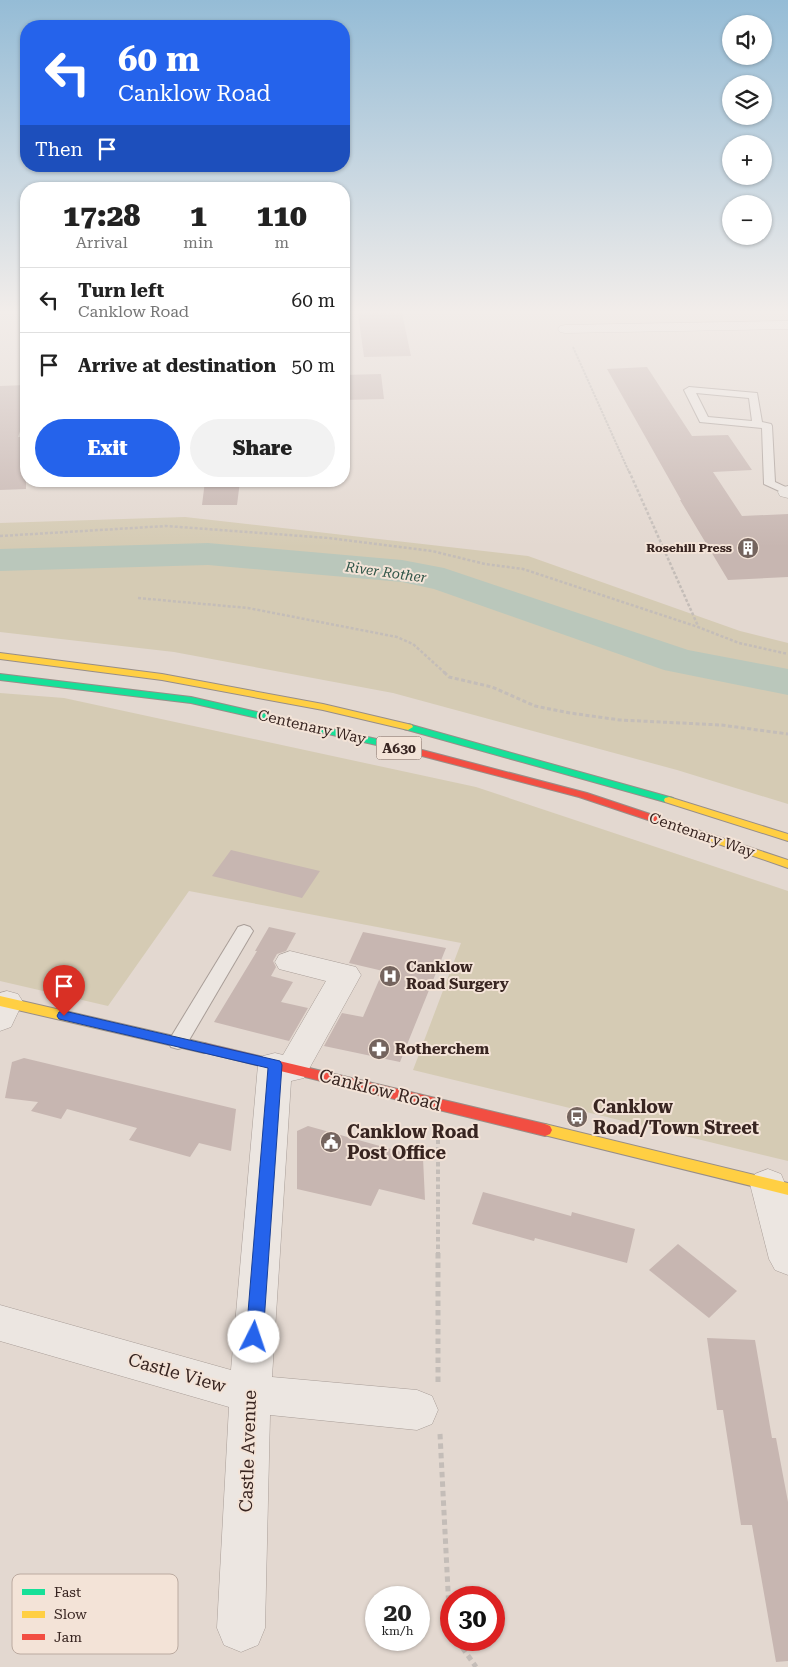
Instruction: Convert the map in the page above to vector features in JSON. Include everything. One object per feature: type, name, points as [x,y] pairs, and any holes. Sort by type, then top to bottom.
[{"type":"main road","name":"Centenary Way","points":[[0,656],[162,677],[305,703],[383,720],[687,805],[788,838]]},
{"type":"main road","name":"Centenary Way","points":[[0,677],[191,700],[375,741],[583,795],[788,864]]},
{"type":"main road","name":"Canklow Road","points":[[2,1007],[178,1042],[778,1186]]},
{"type":"street","points":[[284,1067],[345,975],[290,962]]},
{"type":"street","name":"Castle Avenue","points":[[241,1628],[250,1394],[284,1067]]},
{"type":"street","points":[[778,1186],[788,1260]]},
{"type":"street","name":"Castle View","points":[[0,1323],[250,1394],[432,1412]]},
{"type":"lane","points":[[689,391],[704,420],[767,426],[770,484],[787,492]]},
{"type":"lane","points":[[699,391],[754,395],[757,424]]},
{"type":"lane","points":[[178,1042],[244,931]]},
{"type":"path","points":[[593,391],[698,627]]},
{"type":"path","points":[[0,536],[166,526],[338,539],[432,551],[485,564],[523,569],[698,627],[739,643],[788,654]]},
{"type":"path","points":[[138,598],[248,608],[397,637],[412,644],[449,677],[492,687],[535,706],[620,720],[721,725],[788,734]]},
{"type":"path","points":[[438,1104],[436,1302],[432,1412],[447,1586]]},
{"type":"path","points":[[465,1651],[476,1667]]},
{"type":"shaded area","points":[[185,517],[528,556],[740,631],[788,643],[788,804],[677,770],[393,693],[174,652],[0,632],[0,523]]},
{"type":"shaded area","points":[[0,693],[64,698],[476,787],[788,891],[788,1161],[413,1070],[461,943],[189,891],[108,1006],[0,981]]},
{"type":"building","points":[[0,391],[20,391],[20,431],[18,437],[20,437],[20,487],[26,487],[26,489],[0,490]]},
{"type":"building","points":[[350,391],[383,391],[384,399],[350,400]]},
{"type":"building","points":[[619,391],[663,391],[692,436],[728,435],[752,470],[713,472],[742,516],[788,514],[788,577],[728,580]]},
{"type":"building","points":[[204,487],[239,487],[237,505],[202,505]]},
{"type":"building","points":[[231,850],[320,871],[302,898],[212,876]]},
{"type":"building","points":[[269,927],[296,933],[286,951],[277,954],[273,961],[276,967],[271,976],[293,982],[281,1002],[308,1008],[289,1041],[214,1022],[257,951],[255,951]]},
{"type":"building","points":[[363,932],[446,948],[400,1062],[324,1046],[342,1013],[363,1017],[383,971],[349,963]]},
{"type":"building","points":[[24,1058],[236,1109],[231,1151],[199,1143],[190,1157],[129,1140],[137,1128],[67,1109],[61,1119],[31,1111],[38,1102],[5,1098],[12,1062]]},
{"type":"building","points":[[308,1126],[423,1158],[425,1200],[379,1189],[371,1206],[297,1189],[297,1131]]},
{"type":"building","points":[[483,1192],[571,1216],[572,1212],[635,1229],[627,1263],[535,1238],[534,1241],[472,1224]]},
{"type":"building","points":[[678,1244],[737,1291],[709,1318],[649,1270]]},
{"type":"building","points":[[707,1338],[755,1340],[772,1438],[776,1438],[788,1502],[788,1661],[776,1662],[752,1525],[741,1525],[723,1410],[717,1410]]},
{"type":"waterway","name":"River Rother","points":[[0,560],[208,554],[402,571],[444,580],[679,661],[788,682]]},
{"type":"traffic: fast","points":[[0,677],[191,700],[403,748]]},
{"type":"traffic: fast","points":[[408,727],[669,800]]},
{"type":"traffic: slow","points":[[0,656],[162,677],[323,707],[408,727]]},
{"type":"traffic: slow","points":[[669,800],[788,838]]},
{"type":"traffic: slow","points":[[667,823],[788,864]]},
{"type":"traffic: slow","points":[[0,1001],[204,1048]]},
{"type":"traffic: slow","points":[[545,1130],[788,1189]]},
{"type":"traffic: jam","points":[[403,748],[583,795],[667,823]]},
{"type":"traffic: jam","points":[[204,1048],[545,1130]]},
{"type":"place","name":"Rosehill Press","points":[[748,548]]},
{"type":"place","name":"Canklow Road Surgery","points":[[390,976]]},
{"type":"place","name":"Rotherchem","points":[[379,1049]]},
{"type":"place","name":"Canklow Road/Town Street","points":[[577,1117]]},
{"type":"place","name":"Canklow Road Post Office","points":[[331,1142]]},
{"type":"route","points":[[64,1016],[276,1065],[254,1337]]}]
